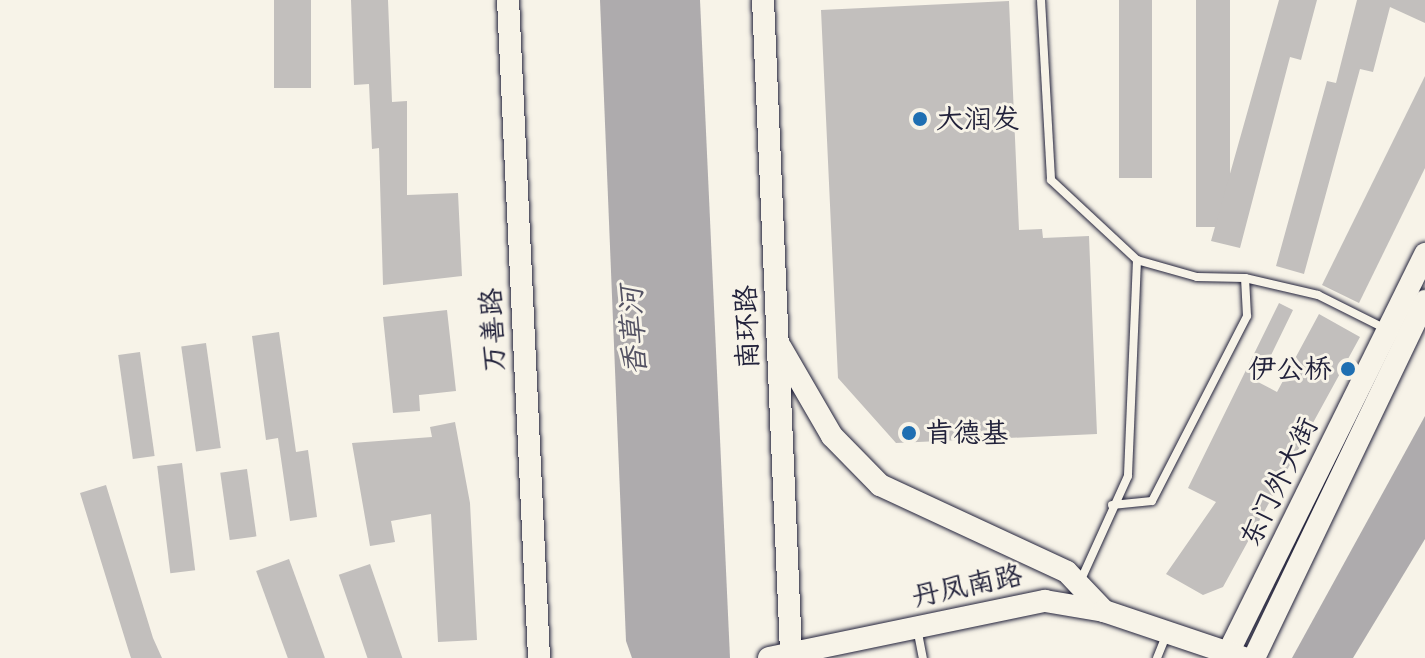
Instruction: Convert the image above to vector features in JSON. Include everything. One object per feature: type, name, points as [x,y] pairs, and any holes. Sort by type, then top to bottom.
[{"type":"main road","name":"万善路","points":[[508,0],[539,658]]},
{"type":"main road","name":"南环路","points":[[763,0],[778,342],[780,655]]},
{"type":"main road","name":"东门外大街","points":[[1237,654],[1425,254]]},
{"type":"main road","name":"东门外大街","points":[[1254,658],[1425,301]]},
{"type":"main road","points":[[778,342],[832,436],[880,485],[1067,572],[1075,595]]},
{"type":"main road","name":"丹凤南路","points":[[780,655],[1075,595],[1104,611],[1237,654]]},
{"type":"lane","points":[[1041,0],[1051,180],[1137,260],[1197,277],[1245,278],[1318,295],[1387,330]]},
{"type":"lane","points":[[1075,595],[1112,505],[1128,476],[1137,260]]},
{"type":"lane","points":[[1112,505],[1152,501],[1247,316],[1245,278]]},
{"type":"lane","points":[[917,628],[923,658]]},
{"type":"lane","points":[[1157,658],[1167,631]]},
{"type":"water","name":"香草河","points":[[600,0],[700,0],[730,658],[632,658],[626,641]]},
{"type":"water","points":[[1425,416],[1425,539],[1353,658],[1292,658]]},
{"type":"building","points":[[274,0],[311,0],[311,88],[274,88]]},
{"type":"building","points":[[351,0],[388,0],[392,102],[407,101],[407,195],[458,193],[462,276],[383,285],[379,148],[372,149],[369,84],[354,85]]},
{"type":"building","points":[[1119,0],[1152,0],[1152,178],[1119,178]]},
{"type":"building","points":[[1196,0],[1230,0],[1230,227],[1196,227]]},
{"type":"building","points":[[1279,0],[1317,0],[1301,60],[1290,57],[1240,248],[1211,241]]},
{"type":"building","points":[[1357,0],[1425,0],[1425,23],[1390,7],[1373,72],[1360,69],[1304,274],[1276,266],[1327,81],[1336,83]]},
{"type":"building","name":"大润发","points":[[1009,1],[1019,230],[1042,229],[1043,238],[1089,236],[1097,434],[896,443],[838,378],[821,10]]},
{"type":"building","points":[[1425,76],[1425,168],[1359,303],[1322,285]]},
{"type":"building","points":[[1279,303],[1293,310],[1258,382],[1277,392],[1319,314],[1360,337],[1223,587],[1203,595],[1166,574],[1216,502],[1188,488]]},
{"type":"building","points":[[447,310],[456,391],[419,395],[420,411],[393,413],[383,317]]},
{"type":"building","points":[[279,332],[296,452],[308,450],[317,517],[290,521],[278,438],[266,440],[252,336]]},
{"type":"building","points":[[206,343],[221,448],[196,451],[181,346]]},
{"type":"building","points":[[140,352],[155,456],[133,459],[118,355]]},
{"type":"building","points":[[455,422],[470,503],[477,640],[438,642],[431,514],[391,521],[395,542],[370,546],[352,443],[432,437],[430,427]]},
{"type":"building","points":[[182,463],[195,570],[170,573],[157,466]]},
{"type":"building","points":[[247,469],[256,536],[230,540],[220,473]]},
{"type":"building","points":[[106,485],[153,638],[162,658],[131,658],[129,652],[80,493]]},
{"type":"building","points":[[289,559],[325,658],[288,658],[256,571]]},
{"type":"building","points":[[370,564],[402,658],[367,658],[339,575]]},
{"type":"place","name":"大润发","points":[[920,119]]},
{"type":"place","name":"伊公桥","points":[[1348,369]]},
{"type":"place","name":"肯德基","points":[[909,433]]}]
